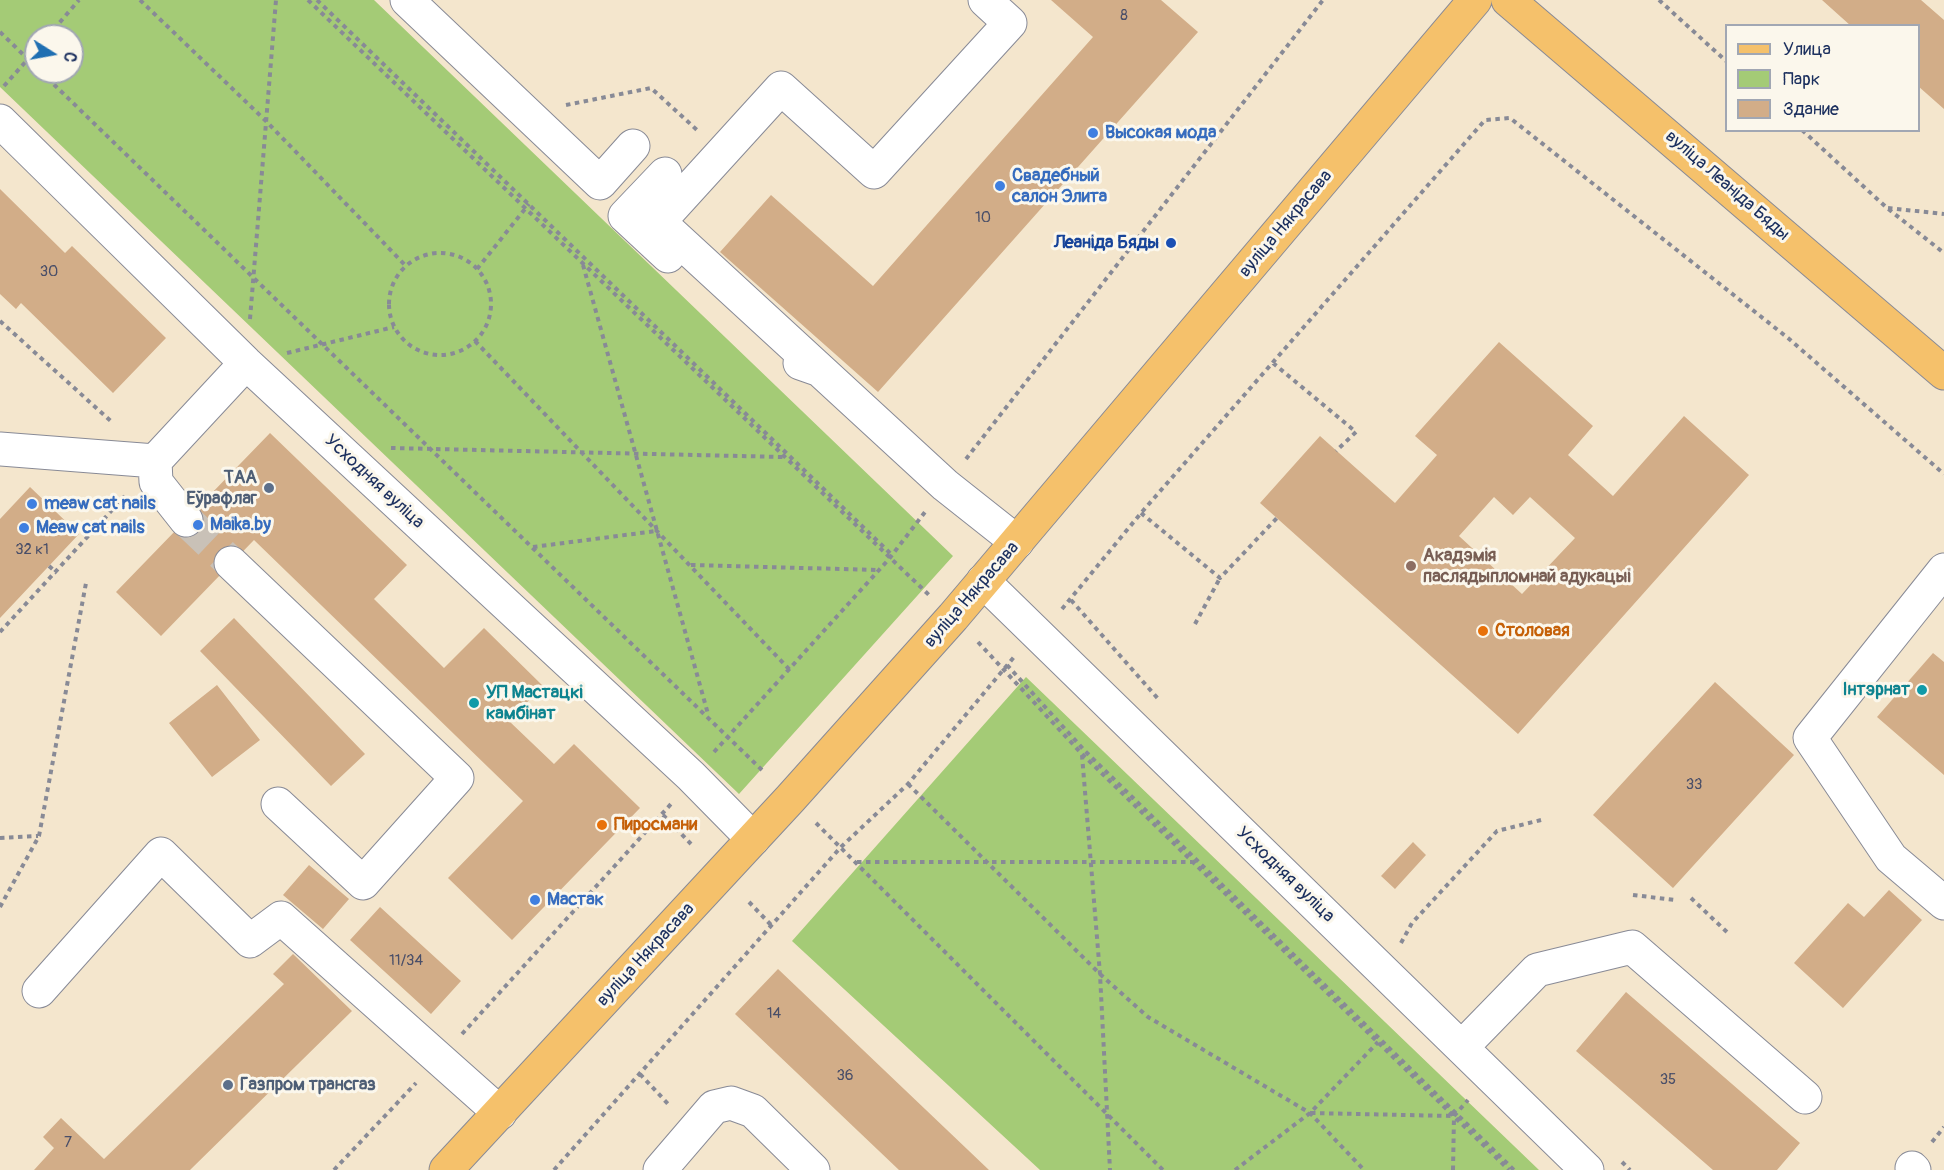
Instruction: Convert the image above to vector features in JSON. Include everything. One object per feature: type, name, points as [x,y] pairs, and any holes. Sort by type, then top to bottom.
[{"type":"main road","name":"вуліца Някрасава","points":[[446,1170],[753,839],[983,581],[1475,0]]},
{"type":"main road","name":"вуліца Леаніда Бяды","points":[[1508,0],[1944,373]]},
{"type":"street","points":[[407,0],[600,183],[633,146]]},
{"type":"street","points":[[985,0],[1010,23],[874,172],[781,88],[659,222],[945,485],[1017,542]]},
{"type":"street","name":"Усходняя вуліца","points":[[0,121],[246,363],[691,776],[753,839]]},
{"type":"street","points":[[665,174],[625,216],[773,354],[820,370]]},
{"type":"street","points":[[186,520],[156,482],[155,461],[246,363]]},
{"type":"street","points":[[0,449],[155,461]]},
{"type":"street","points":[[231,563],[457,778],[363,883],[278,804]]},
{"type":"street","points":[[1944,570],[1810,738],[1891,858],[1944,903]]},
{"type":"street","name":"Усходняя вуліца","points":[[983,581],[1587,1170]]},
{"type":"street","points":[[39,991],[161,854],[250,941],[281,918],[500,1113]]},
{"type":"street","points":[[1462,1047],[1537,970],[1632,947],[1805,1097]]},
{"type":"street","points":[[660,1170],[714,1107],[731,1103],[753,1111],[813,1170]]},
{"type":"path","points":[[58,24],[79,0]]},
{"type":"path","points":[[140,0],[266,122],[406,266]]},
{"type":"path","points":[[276,0],[246,363],[394,327]]},
{"type":"path","points":[[308,0],[783,457],[891,557]]},
{"type":"path","points":[[317,0],[891,557]]},
{"type":"path","points":[[334,1170],[440,1058],[663,814],[691,776],[891,557],[1323,0]]},
{"type":"path","points":[[1659,0],[1725,60]]},
{"type":"path","points":[[0,32],[24,55]]},
{"type":"path","points":[[0,92],[24,64]]},
{"type":"path","points":[[53,84],[729,736]]},
{"type":"path","points":[[557,106],[651,88],[722,153]]},
{"type":"path","points":[[554,1170],[842,847],[908,783],[1005,666],[1071,600],[1141,513],[1485,120],[1510,118],[1788,338],[1944,474]]},
{"type":"path","points":[[1804,132],[1887,208],[1944,253]]},
{"type":"path","points":[[477,269],[529,204]]},
{"type":"path","points":[[1887,208],[1944,214]]},
{"type":"path","points":[[434,253],[450,254],[465,259],[477,269],[486,282],[490,298],[490,314],[475,341],[462,350],[447,355],[431,355],[416,350],[403,340],[394,327],[389,311],[389,295],[395,279],[406,266],[419,257],[434,253]]},
{"type":"path","points":[[583,264],[709,716]]},
{"type":"path","points":[[475,341],[790,670]]},
{"type":"path","points":[[1273,363],[1356,432],[1336,451]]},
{"type":"path","points":[[337,447],[783,457]]},
{"type":"path","points":[[1141,513],[1220,578]]},
{"type":"path","points":[[1195,624],[1220,578],[1277,518]]},
{"type":"path","points":[[533,547],[657,531]]},
{"type":"path","points":[[0,632],[93,532]]},
{"type":"path","points":[[690,565],[880,570]]},
{"type":"path","points":[[49,566],[57,573]]},
{"type":"path","points":[[0,907],[39,836],[86,583]]},
{"type":"path","points":[[1005,666],[1082,754],[1509,1170]]},
{"type":"path","points":[[1005,666],[1085,751],[1514,1170]]},
{"type":"path","points":[[1082,754],[1100,974],[1110,1170]]},
{"type":"path","points":[[908,783],[1100,974],[1148,1017],[1310,1113],[1364,1170]]},
{"type":"path","points":[[663,814],[692,844]]},
{"type":"path","points":[[1400,943],[1412,923],[1497,831],[1545,819]]},
{"type":"path","points":[[0,838],[39,836]]},
{"type":"path","points":[[842,847],[1163,1170]]},
{"type":"path","points":[[857,862],[1192,862]]},
{"type":"path","points":[[1633,895],[1675,900]]},
{"type":"path","points":[[1691,898],[1730,935]]},
{"type":"path","points":[[749,902],[772,926]]},
{"type":"path","points":[[1235,1170],[1310,1113],[1378,1042]]},
{"type":"path","points":[[1310,1113],[1454,1116]]},
{"type":"path","points":[[1453,1170],[1454,1116]]},
{"type":"green space","points":[[0,0],[374,0],[953,556],[739,794],[0,87]]},
{"type":"green space","points":[[1026,677],[1539,1170],[1040,1170],[792,941]]},
{"type":"building","points":[[1051,0],[1161,0],[1198,32],[878,392],[720,252],[771,195],[873,286],[1093,37]]},
{"type":"building","points":[[1822,0],[1921,0],[1944,20],[1944,109],[1920,88],[1920,24],[1849,24]]},
{"type":"building","points":[[0,189],[65,253],[72,246],[166,338],[113,393],[21,303],[16,309],[0,294]]},
{"type":"building","name":"Акадэмія паслядыпломнай адукацыі","points":[[1499,342],[1593,426],[1568,455],[1613,496],[1684,416],[1749,475],[1518,734],[1260,503],[1320,436],[1395,503],[1437,455],[1415,436]],"holes":[[[1494,497],[1513,515],[1530,497],[1575,538],[1522,594],[1459,536]]]},
{"type":"building","name":"УП Мастацкі камбінат","points":[[270,433],[407,565],[374,599],[444,668],[484,628],[543,686],[509,721],[554,764],[574,744],[640,808],[512,940],[448,878],[523,801],[254,540],[161,636],[116,592]]},
{"type":"building","points":[[30,487],[79,534],[0,618],[0,519]]},
{"type":"building","points":[[234,618],[365,754],[331,786],[200,651]]},
{"type":"building","name":"Інтэрнат","points":[[1933,653],[1944,662],[1944,775],[1877,717]]},
{"type":"building","points":[[1715,682],[1794,755],[1673,888],[1593,815]]},
{"type":"building","points":[[217,685],[260,740],[212,777],[169,723]]},
{"type":"building","points":[[1413,842],[1426,855],[1395,889],[1381,876]]},
{"type":"building","points":[[309,865],[349,899],[323,929],[283,895]]},
{"type":"building","points":[[1889,890],[1922,920],[1843,1008],[1794,963],[1848,903],[1864,917]]},
{"type":"building","points":[[380,907],[461,981],[431,1014],[350,940]]},
{"type":"building","name":"Газпром трансгаз","points":[[293,954],[352,1011],[190,1170],[34,1170],[54,1148],[43,1137],[61,1118],[104,1159],[284,984],[273,974]]},
{"type":"building","points":[[778,969],[989,1170],[899,1170],[735,1014]]},
{"type":"building","points":[[1626,992],[1800,1143],[1777,1170],[1713,1170],[1576,1051]]},
{"type":"tunnel","points":[[186,520],[231,563]]},
{"type":"place","name":"Высокая мода","points":[[1093,133]]},
{"type":"place","name":"Свадебный салон Элита","points":[[1000,186]]},
{"type":"place","name":"Леаніда Бяды","points":[[1171,243]]},
{"type":"place","name":"ТАА Еўрафлаг","points":[[269,488]]},
{"type":"place","name":"meaw cat nails","points":[[32,504]]},
{"type":"place","name":"Maika.by","points":[[198,525]]},
{"type":"place","name":"Meaw cat nails","points":[[24,528]]},
{"type":"place","name":"Акадэмія паслядыпломнай адукацыі","points":[[1411,566]]},
{"type":"place","name":"Столовая","points":[[1483,631]]},
{"type":"place","name":"Інтэрнат","points":[[1922,690]]},
{"type":"place","name":"УП Мастацкі камбінат","points":[[474,703]]},
{"type":"place","name":"Пиросмани","points":[[602,825]]},
{"type":"place","name":"Мастак","points":[[535,900]]},
{"type":"place","name":"Газпром трансгаз","points":[[228,1085]]}]
